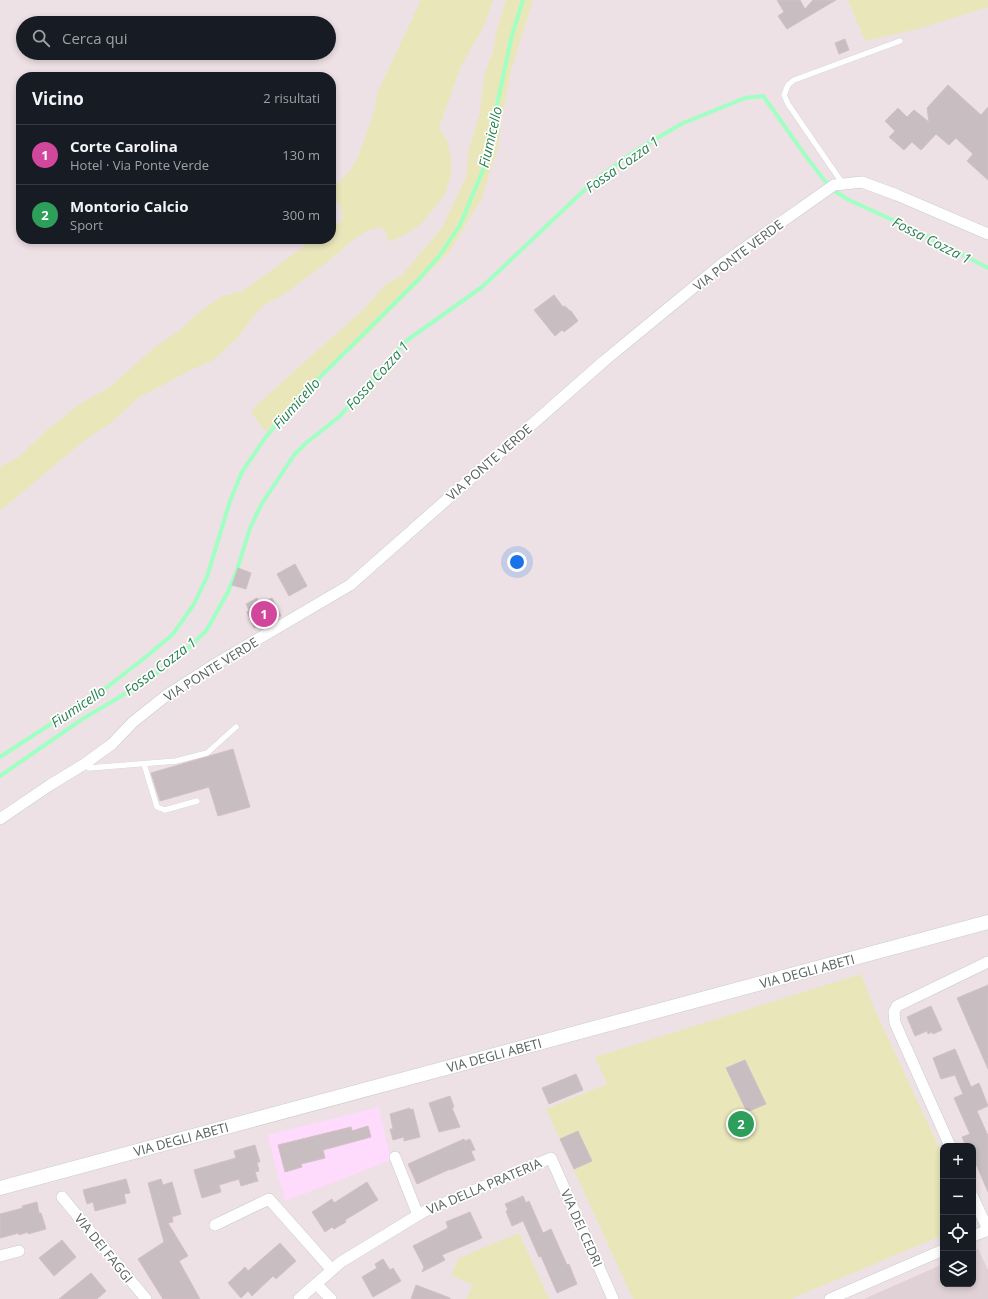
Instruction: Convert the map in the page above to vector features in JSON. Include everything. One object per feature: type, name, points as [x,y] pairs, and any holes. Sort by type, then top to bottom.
[{"type":"street","name":"VIA PONTE VERDE","points":[[0,819],[50,785],[86,763],[112,744],[133,722],[167,695],[212,666],[350,585],[604,361],[722,264],[834,185],[862,182],[897,195],[988,234]]},
{"type":"street","name":"VIA DEGLI ABETI","points":[[0,1188],[988,922]]},
{"type":"street","points":[[949,1143],[894,1022],[894,1012],[897,1006],[988,962]]},
{"type":"street","name":"VIA DELLA PRATERIA","points":[[395,1157],[418,1215]]},
{"type":"street","name":"VIA DELLA PRATERIA","points":[[299,1299],[341,1262],[418,1215],[551,1158]]},
{"type":"street","name":"VIA DEI CEDRI","points":[[551,1158],[613,1299]]},
{"type":"street","name":"VIA DEI FAGGI","points":[[62,1196],[146,1299]]},
{"type":"street","points":[[216,1224],[269,1199],[332,1270]]},
{"type":"street","points":[[976,1204],[988,1230],[976,1235]]},
{"type":"street","points":[[830,1299],[941,1251]]},
{"type":"street","points":[[0,1256],[19,1252]]},
{"type":"street","points":[[316,1284],[331,1299]]},
{"type":"lane","points":[[843,184],[788,104],[784,95],[788,85],[794,80],[900,41]]},
{"type":"lane","points":[[86,763],[89,768],[176,762],[207,753],[236,727]]},
{"type":"lane","points":[[144,764],[157,807],[165,810],[197,801]]},
{"type":"shaded area","points":[[421,0],[493,0],[484,26],[462,64],[439,127],[447,141],[451,156],[451,174],[446,193],[422,223],[408,233],[389,242],[385,231],[379,227],[367,231],[353,240],[325,264],[283,295],[264,305],[238,337],[215,359],[138,398],[111,423],[85,440],[0,511],[0,467],[19,457],[48,429],[76,406],[110,387],[155,347],[179,331],[197,314],[222,296],[243,291],[307,244],[336,244],[336,224],[341,222],[342,213],[336,202],[336,184],[351,169],[359,154],[373,115],[378,91]]},
{"type":"shaded area","points":[[506,0],[533,0],[511,71],[498,148],[482,198],[450,251],[358,344],[341,358],[274,427],[264,430],[251,412],[261,401],[364,309],[385,285],[402,275],[442,228],[466,177],[469,149],[480,112],[484,75],[493,52],[496,33]]},
{"type":"shaded area","points":[[848,0],[988,0],[988,7],[918,29],[865,41]]},
{"type":"shaded area","points":[[861,974],[873,1006],[940,1150],[940,1236],[791,1299],[633,1299],[546,1109],[607,1084],[595,1057]]},
{"type":"shaded area","points":[[379,1107],[391,1160],[285,1201],[267,1135]]},
{"type":"shaded area","points":[[519,1233],[549,1299],[466,1299],[473,1285],[451,1275],[459,1258]]},
{"type":"shaded area","points":[[978,1249],[988,1270],[988,1299],[864,1299],[940,1265],[940,1287],[976,1287],[976,1250]]},
{"type":"building","points":[[777,0],[800,0],[805,9],[813,0],[836,0],[787,29],[778,16],[784,12]]},
{"type":"building","points":[[845,39],[849,50],[839,54],[835,43]]},
{"type":"building","points":[[948,85],[981,115],[988,107],[988,180],[967,161],[973,154],[956,138],[949,145],[936,134],[921,150],[912,142],[904,150],[889,137],[895,131],[885,121],[898,108],[907,117],[914,110],[929,122],[927,108]]},
{"type":"building","points":[[554,295],[563,307],[565,306],[571,311],[578,321],[564,332],[562,330],[555,336],[534,310]]},
{"type":"building","points":[[295,564],[307,586],[289,596],[277,574]]},
{"type":"building","points":[[238,568],[251,573],[246,589],[232,585]]},
{"type":"building","points":[[257,598],[260,604],[272,598],[281,616],[254,628],[247,612],[249,610],[246,604]]},
{"type":"building","points":[[233,749],[250,807],[218,816],[209,787],[160,801],[151,773]]},
{"type":"building","points":[[988,985],[988,1069],[957,998]]},
{"type":"building","points":[[931,1006],[942,1030],[933,1034],[932,1032],[928,1034],[927,1031],[915,1036],[907,1017]]},
{"type":"building","points":[[955,1049],[971,1087],[979,1083],[988,1106],[977,1111],[988,1136],[988,1192],[976,1164],[976,1143],[965,1143],[962,1137],[970,1134],[954,1098],[963,1094],[955,1075],[941,1079],[933,1058]]},
{"type":"building","points":[[745,1060],[766,1104],[747,1112],[726,1068]]},
{"type":"building","points":[[576,1074],[583,1090],[549,1104],[542,1088]]},
{"type":"building","points":[[450,1096],[454,1107],[452,1108],[460,1127],[439,1132],[429,1103]]},
{"type":"building","points":[[410,1108],[410,1110],[413,1109],[420,1137],[404,1141],[404,1137],[393,1140],[390,1129],[393,1129],[390,1114]]},
{"type":"building","points":[[368,1126],[371,1137],[323,1150],[325,1158],[301,1164],[302,1167],[285,1172],[278,1145],[351,1127],[352,1131]]},
{"type":"building","points":[[578,1131],[592,1161],[574,1169],[560,1139]]},
{"type":"building","points":[[464,1139],[465,1141],[470,1139],[475,1150],[471,1151],[475,1160],[450,1169],[417,1184],[408,1164]]},
{"type":"building","points":[[255,1145],[260,1162],[257,1162],[259,1171],[255,1172],[258,1181],[241,1186],[239,1179],[219,1185],[221,1192],[202,1198],[194,1170],[236,1158],[234,1151]]},
{"type":"building","points":[[126,1179],[130,1193],[124,1194],[126,1203],[95,1211],[93,1202],[87,1204],[83,1190]]},
{"type":"building","points":[[161,1179],[163,1185],[172,1182],[181,1214],[172,1217],[173,1222],[168,1223],[188,1256],[179,1261],[200,1299],[163,1299],[138,1259],[164,1242],[148,1183]]},
{"type":"building","points":[[367,1182],[378,1200],[345,1220],[346,1222],[334,1229],[332,1227],[325,1232],[312,1212],[332,1199],[334,1203]]},
{"type":"building","points":[[523,1196],[526,1203],[529,1201],[543,1233],[551,1229],[567,1265],[569,1264],[577,1284],[557,1293],[541,1256],[539,1257],[523,1221],[512,1226],[505,1204]]},
{"type":"building","points":[[37,1202],[39,1213],[41,1213],[46,1229],[28,1234],[28,1232],[19,1235],[19,1233],[0,1238],[0,1214],[23,1208],[22,1206]]},
{"type":"building","points":[[470,1212],[482,1238],[442,1255],[445,1260],[422,1272],[424,1267],[413,1246],[448,1228],[446,1222]]},
{"type":"building","points":[[62,1240],[76,1257],[54,1276],[39,1258]]},
{"type":"building","points":[[280,1243],[296,1261],[276,1279],[273,1276],[252,1296],[248,1291],[241,1298],[228,1283],[245,1267],[248,1271]]},
{"type":"building","points":[[383,1259],[390,1270],[393,1268],[401,1281],[373,1297],[362,1277],[377,1268],[375,1264]]},
{"type":"building","points":[[91,1273],[106,1291],[97,1299],[59,1299]]},
{"type":"building","points":[[416,1285],[450,1298],[450,1299],[411,1299]]},
{"type":"waterway","name":"Fiumicello","points":[[0,757],[106,688],[173,634],[194,604],[207,577],[230,501],[242,472],[265,438],[297,400],[420,278],[440,255],[460,225],[483,170],[512,35],[523,0]]},
{"type":"waterway","name":"Fossa Cozza 1","points":[[0,776],[81,720],[143,683],[181,655],[206,631],[228,592],[237,570],[250,528],[261,505],[294,455],[306,443],[339,417],[406,341],[482,287],[595,180],[637,150],[681,124],[745,98],[763,96],[809,161],[826,182]]},
{"type":"waterway","name":"Fossa Cozza 1","points":[[833,190],[849,200],[921,233],[988,268]]},
{"type":"place","name":"Corte Carolina","points":[[264,614]]},
{"type":"place","name":"Montorio Calcio","points":[[741,1124]]}]
